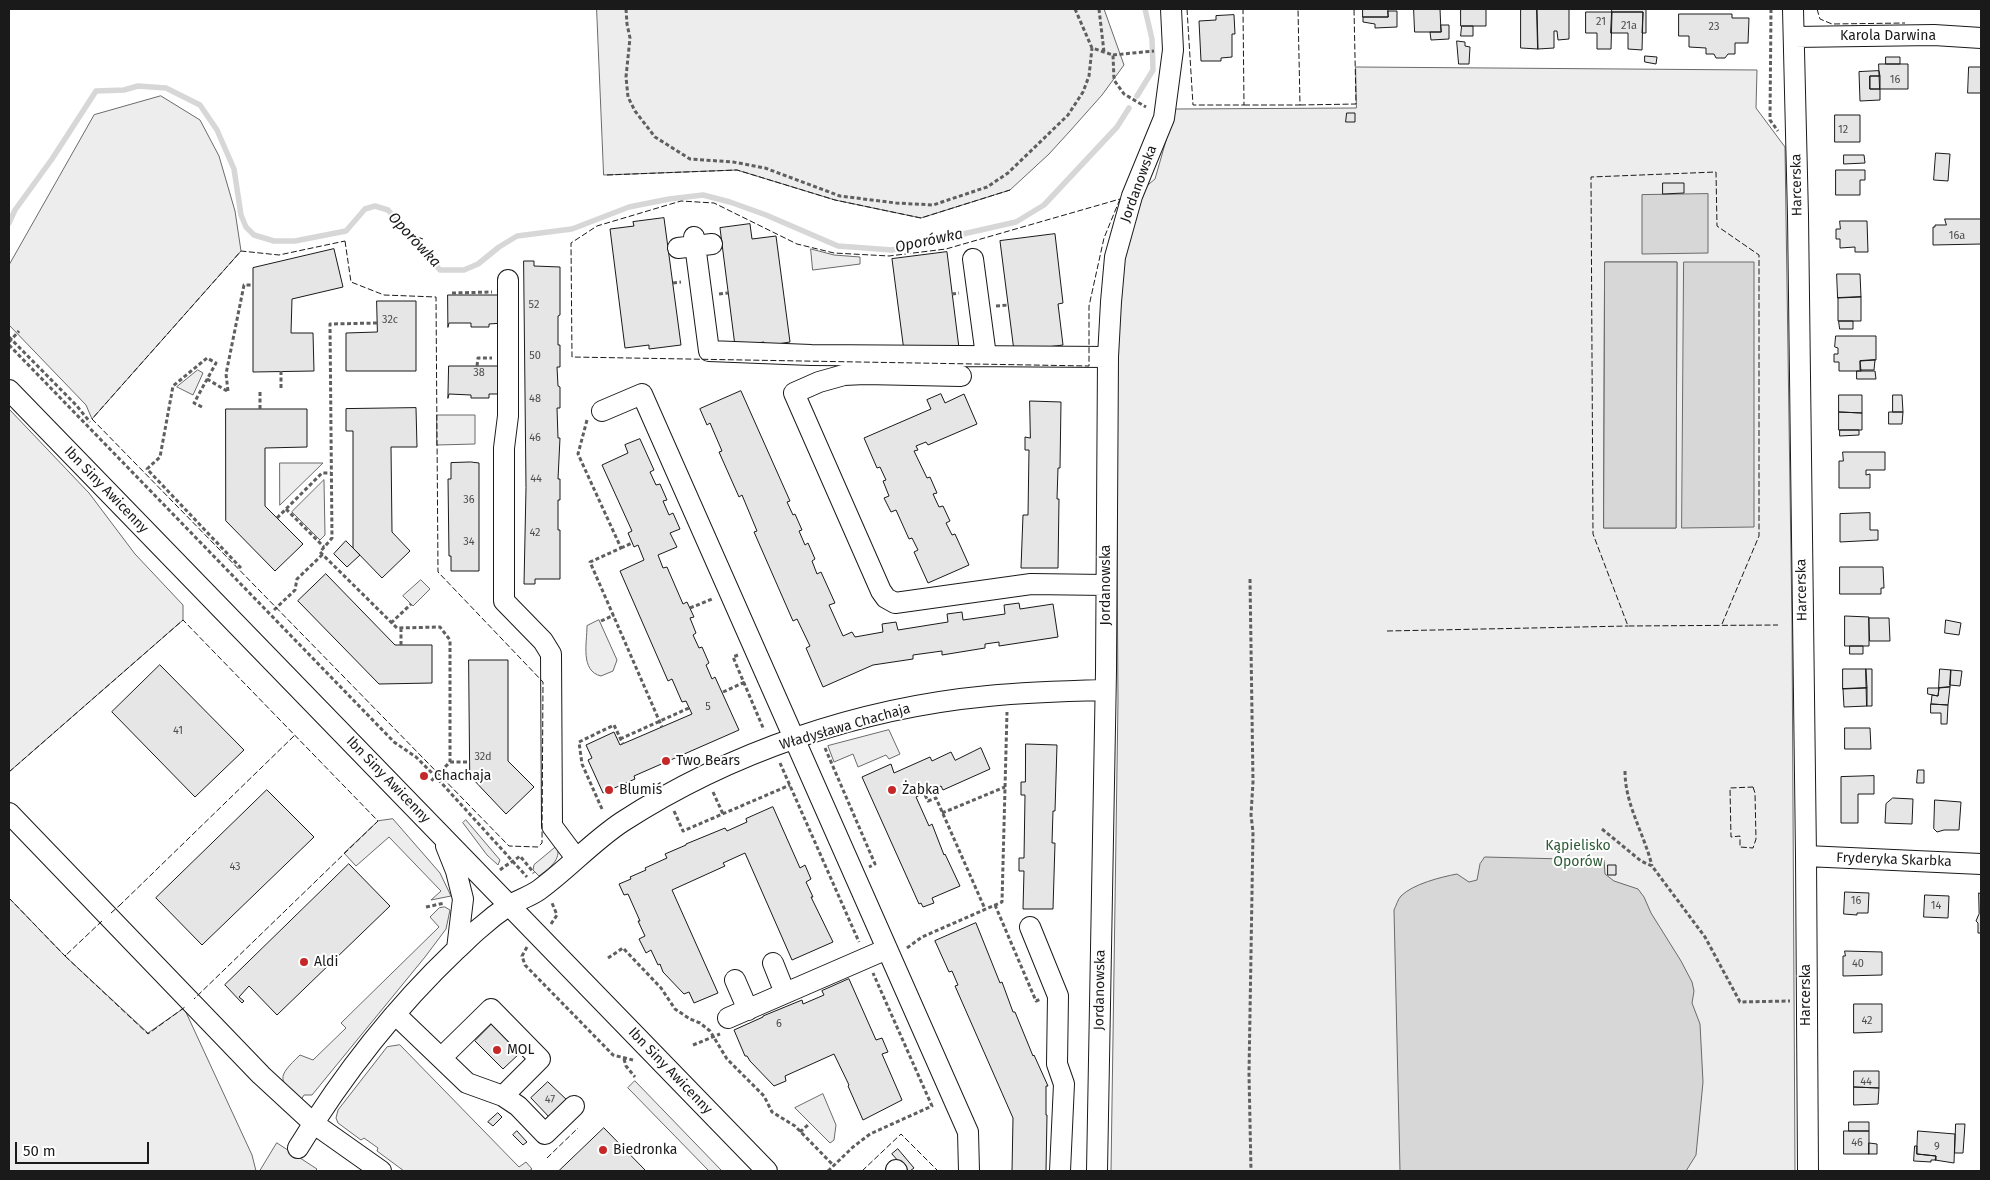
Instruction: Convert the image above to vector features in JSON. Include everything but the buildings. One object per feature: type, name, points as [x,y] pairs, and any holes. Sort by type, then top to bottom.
[{"type":"street","name":"Jordanowska","points":[[1097,1171],[1108,357],[1115,257],[1132,196],[1164,118],[1173,50],[1172,9]]},
{"type":"street","name":"Harcerska","points":[[1793,9],[1798,216],[1808,1171]]},
{"type":"street","name":"Karola Darwina","points":[[1794,37],[1934,35],[1981,38]]},
{"type":"street","points":[[695,244],[709,351],[1108,357]]},
{"type":"street","points":[[973,259],[986,356]]},
{"type":"street","points":[[508,286],[508,416],[504,448],[504,601],[544,641],[551,654],[552,826],[576,858]]},
{"type":"street","points":[[960,376],[844,375],[819,382],[794,393],[881,591],[886,598],[895,603],[1031,584],[1106,585]]},
{"type":"street","name":"Ibn Siny Awicenny","points":[[9,390],[767,1171]]},
{"type":"street","points":[[602,411],[642,394],[968,1132],[969,1171]]},
{"type":"street","name":"Władysława Chachaja","points":[[298,1148],[350,1070],[412,994],[473,933],[509,905],[538,890],[619,824],[648,806],[709,774],[795,738],[878,714],[947,701],[1014,694],[1105,690]]},
{"type":"street","points":[[9,813],[254,1068],[313,1123],[381,1171]]},
{"type":"street","points":[[443,837],[456,871],[463,899],[457,949]]},
{"type":"street","name":"Fryderyka Skarbka","points":[[1806,856],[1981,864]]},
{"type":"street","points":[[1030,927],[1057,992],[1057,1064],[1064,1084],[1060,1171]]},
{"type":"street","points":[[728,1018],[866,958],[889,952]]},
{"type":"street","points":[[773,963],[785,993]]},
{"type":"street","points":[[735,980],[748,1010]]},
{"type":"street","points":[[441,1058],[491,1009],[540,1059],[503,1096]]},
{"type":"street","points":[[396,1014],[467,1083],[503,1096],[518,1106],[545,1134],[574,1106]]},
{"type":"street","points":[[1064,1084],[1098,1085]]},
{"type":"path","points":[[626,9],[630,38],[626,77],[628,97],[635,111],[655,137],[690,160],[733,162],[757,167],[840,196],[912,205],[933,204],[970,194],[987,187],[1008,173],[1068,115],[1083,92],[1089,76],[1092,48],[1075,9]]},
{"type":"path","points":[[1099,9],[1104,52]]},
{"type":"path","points":[[1092,48],[1113,55],[1147,51]]},
{"type":"path","points":[[1113,55],[1114,80],[1124,94],[1164,118]]},
{"type":"path","points":[[207,379],[228,392],[226,374],[244,285],[253,285]]},
{"type":"path","points":[[452,293],[508,286]]},
{"type":"path","points":[[377,323],[330,324],[332,538],[320,552],[397,628],[440,627],[450,640],[450,762],[431,781]]},
{"type":"path","points":[[9,341],[19,331]]},
{"type":"path","points":[[9,341],[76,405],[90,422]]},
{"type":"path","points":[[9,341],[394,742],[416,757],[436,777],[530,881]]},
{"type":"path","points":[[202,408],[194,403],[216,363],[207,358],[173,386],[160,456],[147,470],[241,568]]},
{"type":"path","points":[[281,372],[281,390]]},
{"type":"path","points":[[260,391],[260,409]]},
{"type":"path","points":[[602,411],[589,413],[578,454],[621,548]]},
{"type":"path","points":[[277,518],[322,473],[331,473]]},
{"type":"path","points":[[286,509],[324,547]]},
{"type":"path","points":[[632,543],[590,562],[662,727]]},
{"type":"path","points":[[274,610],[295,590],[297,579],[323,554]]},
{"type":"path","points":[[1250,579],[1253,782],[1251,815],[1254,832],[1249,1074],[1251,1171]]},
{"type":"path","points":[[690,608],[730,591]]},
{"type":"path","points":[[391,622],[411,604]]},
{"type":"path","points":[[601,621],[614,615]]},
{"type":"path","points":[[401,628],[402,645]]},
{"type":"path","points":[[722,692],[766,673]]},
{"type":"path","points":[[620,739],[689,708]]},
{"type":"path","points":[[889,952],[912,946],[922,937],[1002,902],[1007,708]]},
{"type":"path","points":[[602,809],[582,764],[579,742],[614,726],[623,744]]},
{"type":"path","points":[[823,745],[875,864],[854,873]]},
{"type":"path","points":[[778,760],[866,958]]},
{"type":"path","points":[[450,762],[470,762]]},
{"type":"path","points":[[1625,771],[1625,786],[1632,814],[1649,852],[1652,866],[1705,937],[1740,1002],[1796,1001]]},
{"type":"path","points":[[673,808],[683,832],[789,785]]},
{"type":"path","points":[[942,813],[1006,786]]},
{"type":"path","points":[[712,789],[723,814]]},
{"type":"path","points":[[925,795],[928,801],[936,798],[985,909]]},
{"type":"path","points":[[1602,829],[1641,861],[1652,866]]},
{"type":"path","points":[[500,870],[507,863],[513,862],[520,856],[537,878]]},
{"type":"path","points":[[548,900],[554,905],[557,915],[552,923]]},
{"type":"path","points":[[994,905],[1036,1001],[1057,992]]},
{"type":"path","points":[[531,942],[522,956],[525,965],[613,1055],[640,1063]]},
{"type":"path","points":[[608,958],[623,948],[661,988],[675,1009],[710,1031],[727,1059],[764,1096],[772,1112],[790,1122],[834,1166]]},
{"type":"path","points":[[828,1171],[870,1134],[932,1106],[888,1008]]},
{"type":"path","points":[[624,1058],[626,1066],[635,1077]]},
{"type":"path","points":[[800,1132],[808,1124]]},
{"type":"green space","points":[[597,9],[1104,9],[1124,65],[1102,95],[1070,131],[1049,154],[1010,190],[921,218],[835,200],[737,170],[604,175]]},
{"type":"green space","name":"Kąpielisko Oporów","points":[[1356,67],[1757,70],[1756,108],[1785,147],[1792,625],[1795,1171],[1111,1171],[1118,701],[1116,387],[1121,266],[1143,189],[1155,179],[1175,109],[1356,108]],"holes":[[[1605,262],[1677,262],[1676,528],[1604,528]]]},
{"type":"green space","points":[[161,96],[200,120],[219,156],[235,211],[241,251],[92,419],[86,405],[9,325],[9,265],[94,115]]},
{"type":"green space","points":[[811,249],[834,255],[860,257],[860,264],[813,270]]},
{"type":"green space","points":[[198,370],[203,373],[193,395],[177,387]]},
{"type":"green space","points":[[9,409],[89,493],[135,554],[183,605],[183,620],[9,772]]},
{"type":"green space","points":[[437,415],[475,415],[475,444],[437,445]]},
{"type":"green space","points":[[280,463],[323,463],[280,505]]},
{"type":"green space","points":[[324,480],[325,535],[320,540],[292,512]]},
{"type":"green space","points":[[421,580],[430,589],[413,606],[403,596]]},
{"type":"green space","points":[[599,620],[617,660],[613,671],[601,676],[594,673],[590,668],[586,656],[587,626]]},
{"type":"green space","points":[[889,730],[900,754],[889,759],[886,755],[858,767],[853,754],[834,762],[828,746]]},
{"type":"green space","points":[[393,819],[440,873],[451,896],[431,900],[441,891],[389,837],[356,866],[344,853],[378,821]]},
{"type":"green space","points":[[466,820],[500,860],[498,865],[487,855],[463,823]]},
{"type":"green space","points":[[557,846],[558,855],[556,860],[539,876],[533,870],[534,865]]},
{"type":"green space","points":[[9,898],[65,956],[148,1033],[184,1008],[252,1155],[256,1171],[9,1171]]},
{"type":"green space","points":[[445,907],[450,910],[446,929],[312,1095],[304,1095],[301,1100],[284,1083],[284,1074],[287,1069],[300,1055],[313,1060],[346,1028],[341,1023],[439,927],[430,917],[439,908]]},
{"type":"green space","points":[[400,1045],[519,1167],[526,1162],[532,1169],[529,1171],[404,1171],[377,1151],[378,1148],[364,1138],[361,1140],[338,1123],[336,1118],[338,1110],[387,1047]]},
{"type":"green space","points":[[635,1081],[722,1171],[709,1171],[628,1088]]},
{"type":"green space","points":[[823,1094],[836,1125],[834,1140],[830,1143],[795,1108]]},
{"type":"green space","points":[[277,1143],[317,1169],[315,1171],[260,1171]]},
{"type":"shaded area","points":[[1708,194],[1708,253],[1642,254],[1642,195]]},
{"type":"shaded area","points":[[1605,262],[1677,262],[1676,528],[1604,528]]},
{"type":"shaded area","points":[[1684,262],[1754,262],[1754,527],[1682,528]]},
{"type":"shaded area","points":[[1485,857],[1604,860],[1605,874],[1614,881],[1638,889],[1644,897],[1651,913],[1692,982],[1694,991],[1692,1003],[1700,1024],[1703,1082],[1696,1155],[1686,1171],[1400,1171],[1394,910],[1401,896],[1413,888],[1428,882],[1457,874],[1469,882],[1477,880],[1480,864]]},
{"type":"waterway","name":"Oporówka","points":[[1137,96],[1153,70],[1152,39],[1145,9]]},
{"type":"waterway","name":"Oporówka","points":[[9,223],[15,210],[52,159],[96,91],[124,90],[138,86],[166,88],[200,105],[217,130],[234,169],[241,215],[246,227],[254,235],[274,241],[295,241],[346,231],[365,209],[375,206],[388,210],[440,270],[464,270],[478,264],[499,247],[517,236],[572,229],[629,207],[703,195],[766,215],[838,246],[892,250],[1016,222],[1044,205],[1117,127],[1129,108]]},
{"type":"fence","points":[[1187,9],[1193,105],[1244,105],[1243,9]]},
{"type":"fence","points":[[1244,105],[1300,105],[1298,9]]},
{"type":"fence","points":[[1300,105],[1356,104],[1354,9]]},
{"type":"fence","points":[[1817,9],[1820,19],[1832,24],[1905,23]]},
{"type":"fence","points":[[607,175],[737,170],[835,200],[921,218],[1010,190]]},
{"type":"fence","points":[[1722,624],[1759,536],[1759,255],[1717,226],[1716,172],[1591,177],[1593,534],[1628,626],[1778,625]]},
{"type":"fence","points":[[1120,199],[1104,238],[1089,306],[1089,366],[572,357],[571,243],[597,226],[681,201],[714,203],[797,244],[834,253],[889,256],[946,249],[1120,199]]},
{"type":"fence","points":[[345,241],[351,282],[384,295],[436,297],[438,572],[543,682],[542,843],[538,847],[509,846],[92,419],[241,251],[279,255],[345,241]]},
{"type":"fence","points":[[9,772],[183,620],[378,821],[194,999]]},
{"type":"fence","points":[[1387,631],[1628,626]]},
{"type":"fence","points":[[119,906],[295,735]]},
{"type":"fence","points":[[1753,787],[1755,793],[1756,839],[1753,848],[1740,847],[1740,836],[1731,837],[1730,788],[1753,787]]},
{"type":"fence","points":[[9,898],[66,955]]},
{"type":"fence","points":[[111,913],[120,905]]},
{"type":"fence","points":[[102,921],[65,956],[148,1034],[185,1007]]},
{"type":"fence","points":[[547,1158],[578,1128]]},
{"type":"fence","points":[[862,1171],[901,1134],[938,1171]]},
{"type":"place","name":"Two Bears","points":[[666,761]]},
{"type":"place","name":"Chachaja","points":[[424,776]]},
{"type":"place","name":"Blumiś","points":[[609,790]]},
{"type":"place","name":"Żabka","points":[[892,790]]},
{"type":"place","name":"Aldi","points":[[304,962]]},
{"type":"place","name":"MOL","points":[[497,1050]]},
{"type":"place","name":"Biedronka","points":[[603,1150]]}]
